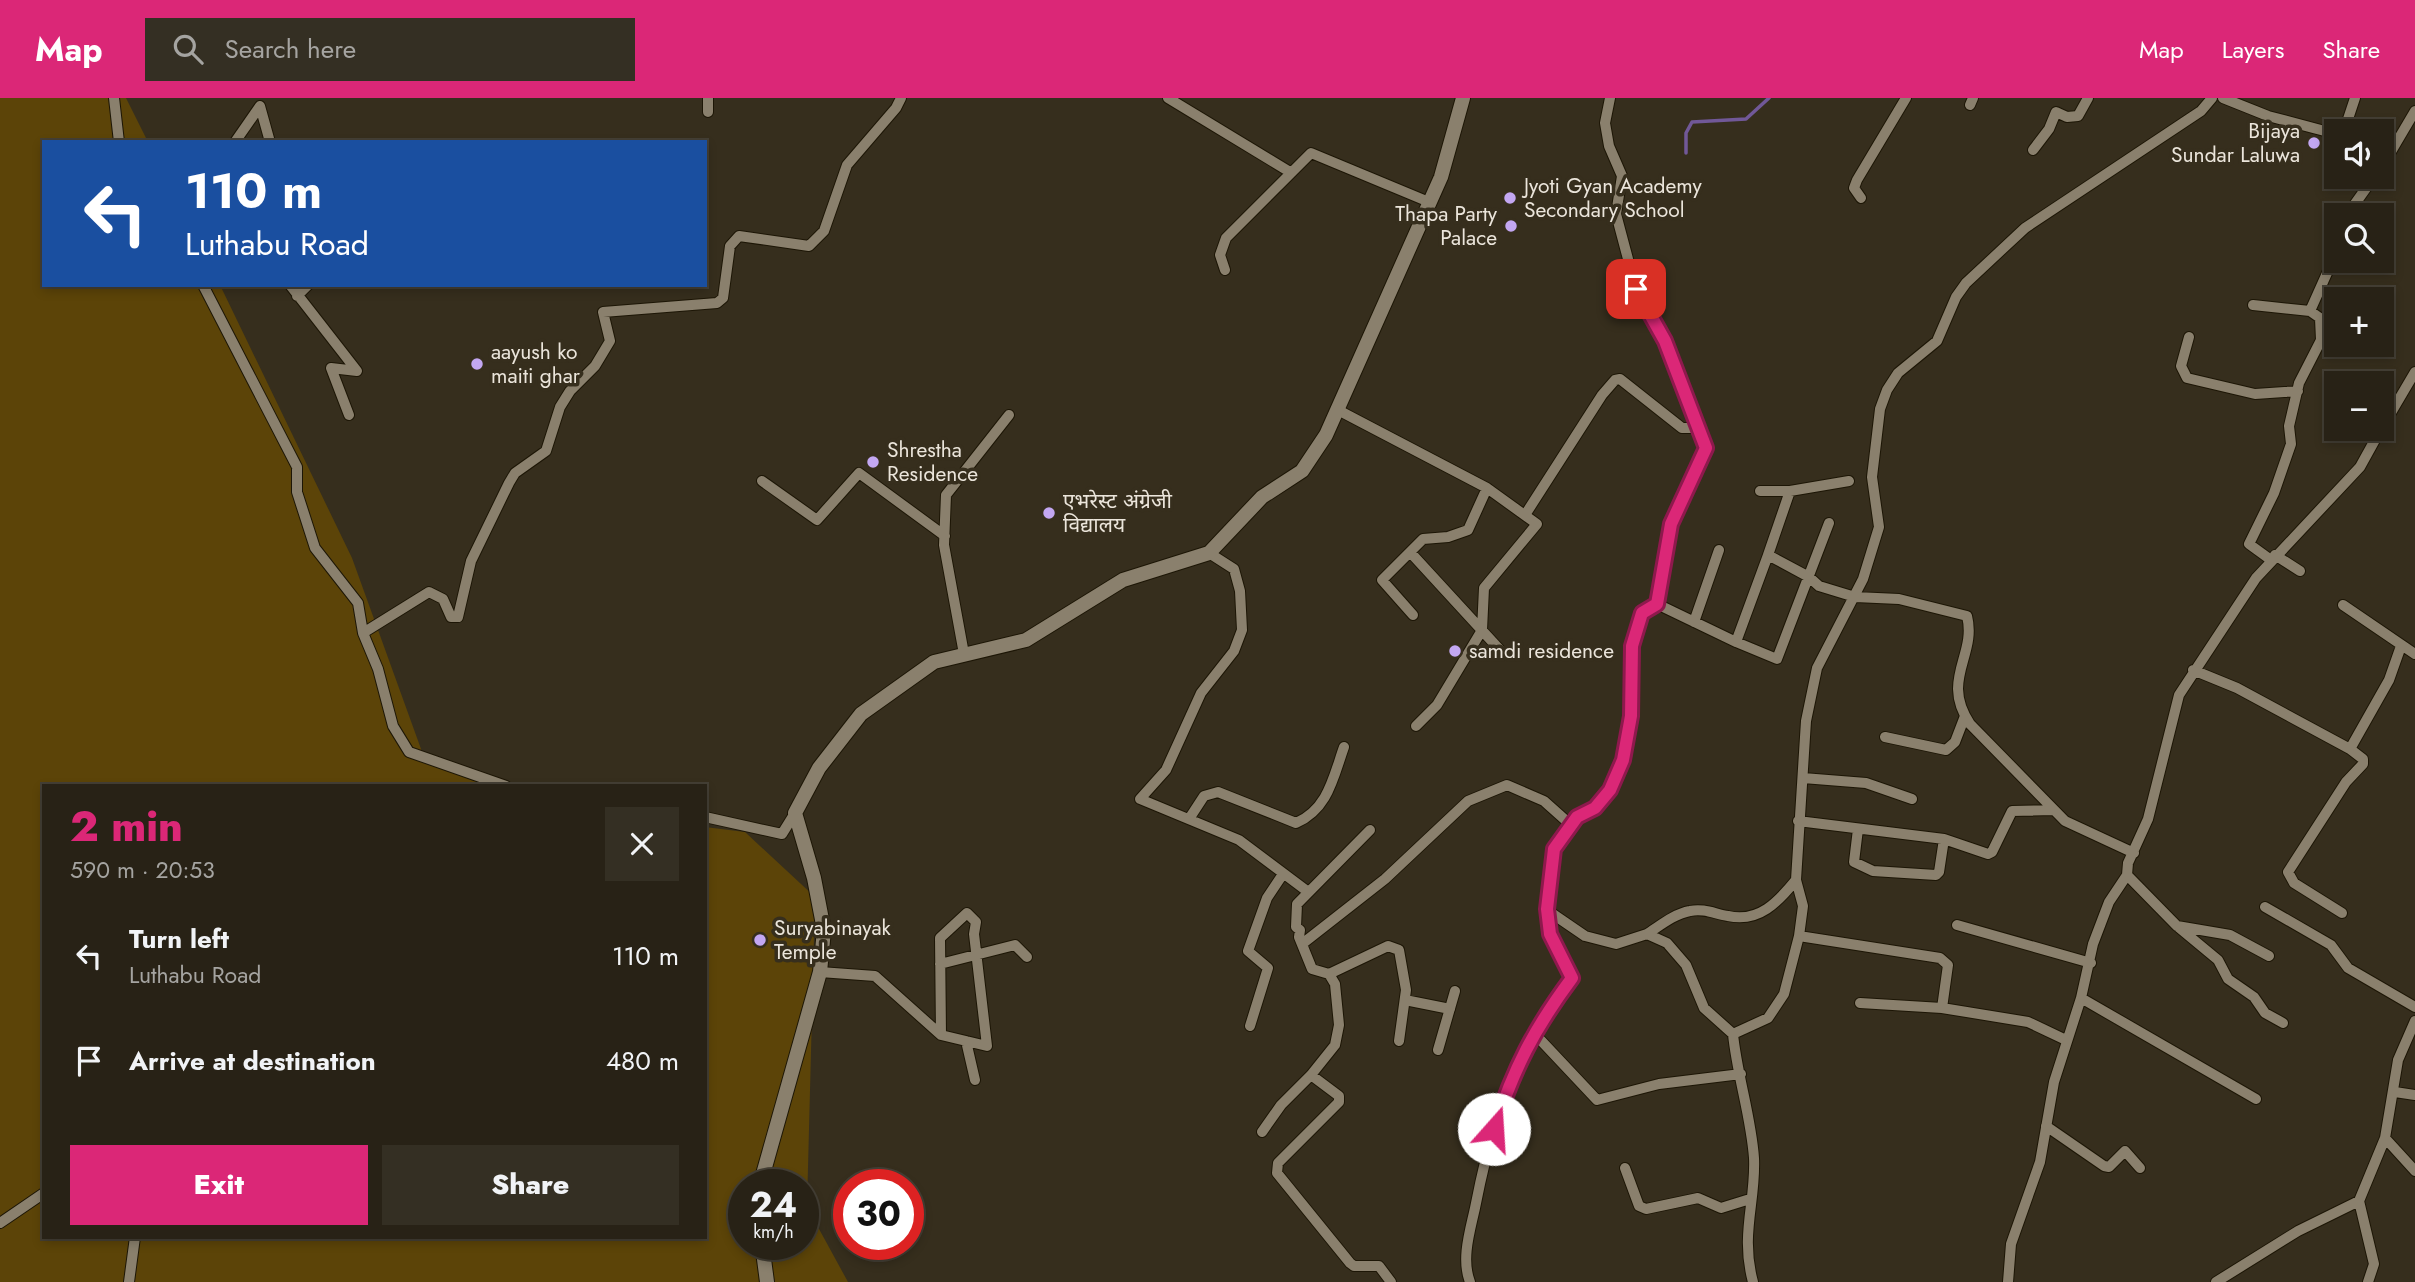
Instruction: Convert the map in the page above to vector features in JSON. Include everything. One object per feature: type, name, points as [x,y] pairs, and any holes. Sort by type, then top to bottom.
[{"type":"main road","points":[[765,1169],[820,972],[824,930],[814,878],[795,814],[818,768],[861,714],[934,662],[1026,640],[1124,580],[1209,553],[1262,496],[1302,471],[1326,435],[1429,202],[1452,142],[1463,98]]},
{"type":"main road","points":[[764,1260],[767,1282]]},
{"type":"street","points":[[114,98],[119,140]]},
{"type":"street","points":[[708,98],[708,112]]},
{"type":"street","points":[[363,634],[429,592],[443,599],[451,617],[458,617],[471,562],[509,483],[515,473],[546,451],[560,407],[570,391],[595,366],[610,341],[603,312],[716,303],[723,298],[730,246],[739,236],[809,246],[824,231],[847,165],[896,108],[901,98]]},
{"type":"street","points":[[1168,98],[1290,173]]},
{"type":"street","points":[[1470,1282],[1466,1273],[1468,1246],[1487,1152],[1517,1063],[1533,1032],[1572,978],[1550,934],[1547,909],[1554,849],[1562,834],[1572,826],[1577,817],[1595,808],[1610,790],[1623,760],[1631,716],[1632,646],[1642,613],[1657,604],[1671,524],[1706,448],[1665,341],[1636,289],[1616,214],[1622,176],[1609,146],[1605,123],[1610,98]]},
{"type":"street","points":[[1861,198],[1854,188],[1857,180],[1906,98]]},
{"type":"street","points":[[2034,150],[2051,109],[2067,117],[2078,116],[2088,98]]},
{"type":"street","points":[[1733,1034],[1768,1018],[1779,1002],[1784,994],[1799,936],[1803,906],[1796,880],[1806,722],[1817,668],[1855,597],[1879,527],[1872,477],[1880,409],[1898,373],[1937,341],[1956,297],[1966,283],[2025,228],[2201,111],[2212,98]]},
{"type":"street","points":[[2223,98],[2269,116],[2324,131]]},
{"type":"street","points":[[2348,119],[2355,98]]},
{"type":"street","points":[[236,140],[260,106],[269,140]]},
{"type":"street","points":[[2394,147],[2415,111]]},
{"type":"street","points":[[1225,270],[1220,255],[1227,238],[1311,153],[1429,202]]},
{"type":"street","points":[[2310,311],[2327,273]]},
{"type":"street","points":[[204,287],[297,467],[297,492],[315,548],[358,603],[363,634],[378,669],[393,726],[409,752],[500,784]]},
{"type":"street","points":[[291,287],[356,370],[331,368],[349,415]]},
{"type":"street","points":[[297,296],[305,287]]},
{"type":"street","points":[[2253,305],[2310,311],[2320,318],[2323,329],[2317,351],[2301,374],[2289,426],[2291,444],[2274,493],[2249,544],[2300,571]]},
{"type":"street","points":[[2189,337],[2181,366],[2187,378],[2255,394],[2298,391]]},
{"type":"street","points":[[2394,408],[2415,372]]},
{"type":"street","points":[[1525,515],[1602,395],[1615,380],[1620,379],[1631,385],[1682,428],[1698,428]]},
{"type":"street","points":[[1336,409],[1487,488],[1537,524],[1484,588],[1482,630],[1437,705],[1416,726]]},
{"type":"street","points":[[964,654],[945,536],[946,495],[1009,415]]},
{"type":"street","points":[[2008,1282],[2011,1244],[2040,1162],[2054,1082],[2091,963],[2093,944],[2102,919],[2126,875],[2155,793],[2177,702],[2193,670],[2273,557],[2360,467],[2375,441]]},
{"type":"street","points":[[762,481],[817,520],[859,473],[945,536]]},
{"type":"street","points":[[1760,491],[1790,491],[1849,481]]},
{"type":"street","points":[[1413,615],[1381,580],[1423,539],[1448,537],[1468,530],[1487,488]]},
{"type":"street","points":[[1736,642],[1790,491]]},
{"type":"street","points":[[1657,604],[1776,659],[1829,523]]},
{"type":"street","points":[[1694,622],[1719,550]]},
{"type":"street","points":[[1410,552],[1500,650]]},
{"type":"street","points":[[1209,553],[1234,569],[1240,591],[1242,630],[1234,651],[1191,712],[1166,770],[1140,799],[1238,841],[1307,891]]},
{"type":"street","points":[[1768,555],[1809,576],[1819,586],[1855,597],[1899,599],[1967,617],[1970,627],[1959,679],[1958,705],[1965,716],[1987,744],[2065,821],[2134,853]]},
{"type":"street","points":[[2343,605],[2415,654]]},
{"type":"street","points":[[2350,749],[2389,680],[2401,646]]},
{"type":"street","points":[[2193,670],[2237,688],[2359,755],[2363,764],[2346,782],[2288,872],[2294,883],[2342,914]]},
{"type":"street","points":[[1885,737],[1946,750],[1955,742],[1965,716]]},
{"type":"street","points":[[1189,819],[1204,796],[1218,792],[1296,823],[1312,816],[1323,802],[1344,747]]},
{"type":"street","points":[[1803,778],[1866,783],[1912,799]]},
{"type":"street","points":[[1302,944],[1384,879],[1468,801],[1507,785],[1544,801],[1572,826]]},
{"type":"street","points":[[1798,821],[1944,839],[1988,854],[1992,852],[2012,810],[2054,810]]},
{"type":"street","points":[[707,817],[782,834],[795,814]]},
{"type":"street","points":[[1858,829],[1854,862],[1873,871],[1936,875],[1939,872],[1944,839]]},
{"type":"street","points":[[1370,830],[1307,891],[1297,904],[1294,919],[1312,969],[1329,974],[1393,945],[1399,950],[1403,959],[1405,1000],[1399,1041]]},
{"type":"street","points":[[1250,1027],[1268,968],[1248,951],[1267,898],[1283,874]]},
{"type":"street","points":[[2126,875],[2177,926],[2218,960],[2228,979],[2254,997],[2265,1013],[2283,1023]]},
{"type":"street","points":[[1547,909],[1585,936],[1616,944],[1647,934],[1675,915],[1692,910],[1730,917],[1760,914],[1778,902],[1796,880]]},
{"type":"street","points":[[2265,907],[2330,945],[2347,968],[2415,1007]]},
{"type":"street","points":[[820,972],[875,976],[941,1035],[987,1046],[979,956],[974,934],[976,922],[967,914],[940,938],[941,1035]]},
{"type":"street","points":[[1957,925],[2091,963]]},
{"type":"street","points":[[2177,926],[2223,933],[2253,945],[2269,956]]},
{"type":"street","points":[[1647,934],[1667,943],[1686,965],[1704,1008],[1733,1034],[1754,1161],[1747,1249],[1753,1282]]},
{"type":"street","points":[[1799,936],[1940,958],[1948,965],[1942,1008]]},
{"type":"street","points":[[940,964],[1015,945],[1027,957]]},
{"type":"street","points":[[1262,1132],[1281,1105],[1311,1075],[1335,1045],[1339,1025],[1335,984],[1329,974]]},
{"type":"street","points":[[1438,1050],[1455,991]]},
{"type":"street","points":[[2081,998],[2256,1099]]},
{"type":"street","points":[[1405,1000],[1450,1009]]},
{"type":"street","points":[[1860,1003],[1942,1008],[2028,1022],[2066,1040]]},
{"type":"street","points":[[2368,1282],[2374,1264],[2359,1201],[2385,1138],[2395,1092],[2398,1060],[2413,1034],[2415,1021]]},
{"type":"street","points":[[1533,1032],[1597,1100],[1659,1084],[1741,1074]]},
{"type":"street","points":[[967,1041],[975,1080]]},
{"type":"street","points":[[1311,1075],[1339,1096],[1339,1102],[1278,1163],[1277,1173],[1350,1263],[1354,1266],[1379,1266],[1391,1282]]},
{"type":"street","points":[[2395,1092],[2415,1095]]},
{"type":"street","points":[[2046,1126],[2104,1166],[2109,1167],[2125,1151],[2140,1168]]},
{"type":"street","points":[[2385,1138],[2415,1171]]},
{"type":"street","points":[[1625,1168],[1639,1206],[1646,1209],[1698,1198],[1721,1208],[1751,1199]]},
{"type":"street","points":[[0,1223],[42,1194]]},
{"type":"street","points":[[2216,1282],[2298,1231],[2359,1201]]},
{"type":"street","points":[[130,1282],[135,1239]]},
{"type":"shaded area","points":[[0,98],[126,98],[147,140],[42,140],[42,287],[221,287],[352,558],[425,760],[488,784],[42,784],[42,1239],[707,1239],[707,827],[745,832],[815,897],[808,1169],[728,1169],[728,1260],[819,1260],[819,1229],[833,1255],[833,1260],[836,1260],[848,1282],[0,1282]]},
{"type":"waterway","points":[[1686,153],[1686,133],[1692,122],[1746,119],[1769,98]]},
{"type":"place","name":"Bijaya Sundar Laluwa","points":[[2314,143]]},
{"type":"place","name":"Jyoti Gyan Academy Secondary School","points":[[1510,198]]},
{"type":"place","name":"Thapa Party Palace","points":[[1511,226]]},
{"type":"place","name":"aayush ko maiti ghar","points":[[477,364]]},
{"type":"place","name":"Shrestha Residence","points":[[873,462]]},
{"type":"place","name":"एभरेस्ट अंग्रेजी विद्यालय","points":[[1049,513]]},
{"type":"place","name":"samdi residence","points":[[1455,651]]},
{"type":"place","name":"Suryabinayak Temple","points":[[760,940]]},
{"type":"route","points":[[1494,1129],[1517,1063],[1533,1032],[1572,978],[1550,934],[1547,909],[1554,849],[1562,834],[1571,827],[1577,817],[1595,808],[1610,790],[1623,760],[1631,716],[1632,646],[1642,613],[1657,604],[1671,524],[1706,448],[1665,341],[1636,289]]}]
